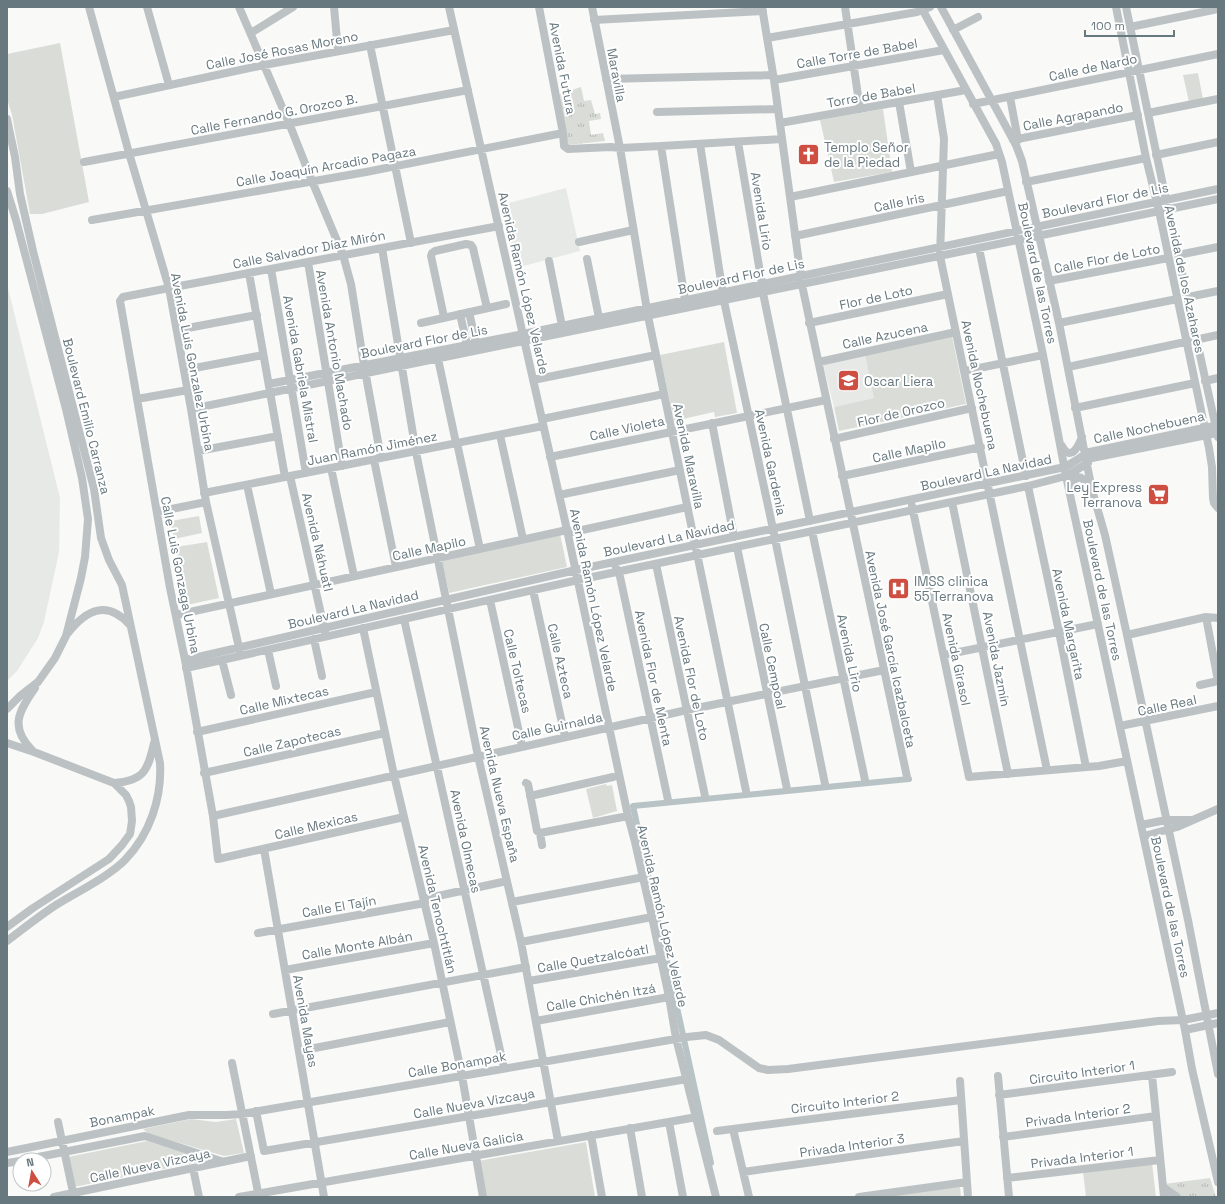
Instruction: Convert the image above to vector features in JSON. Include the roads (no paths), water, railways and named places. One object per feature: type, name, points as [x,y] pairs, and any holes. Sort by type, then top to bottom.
[{"type":"street","name":"Avenida Luis Gonzalez Urbina","points":[[89,7],[129,153],[169,288],[188,390],[205,498],[241,656]]},
{"type":"street","points":[[147,7],[169,84]]},
{"type":"street","points":[[239,7],[344,255],[351,284],[366,374],[377,459],[396,567]]},
{"type":"street","points":[[251,33],[293,7]]},
{"type":"street","points":[[334,7],[338,51]]},
{"type":"street","name":"Avenida Ramón López Velarde","points":[[449,7],[576,570],[587,628],[610,727],[628,816],[636,842],[661,958],[681,1037],[687,1079],[716,1197]]},
{"type":"street","name":"Avenida Futura","points":[[539,7],[563,133],[564,146],[568,149],[620,148]]},
{"type":"street","name":"Maravilla","points":[[592,7],[620,148]]},
{"type":"street","points":[[845,7],[860,109]]},
{"type":"street","name":"Boulevard de las Torres","points":[[941,7],[992,101],[1016,140],[1021,157],[1059,323],[1075,408],[1087,458],[1092,490],[1105,535],[1127,634],[1188,920],[1206,1016],[1217,1062],[1218,1074]]},
{"type":"street","name":"Avenida de los Azahares","points":[[1116,7],[1146,158],[1157,202],[1206,432],[1212,467],[1213,498],[1214,503],[1218,507]]},
{"type":"street","name":"Avenida de los Azahares","points":[[1126,7],[1156,155],[1217,431]]},
{"type":"street","points":[[767,38],[917,12],[924,8]]},
{"type":"street","name":"Boulevard de las Torres","points":[[924,8],[944,50],[996,144],[999,154],[1017,231],[1066,476],[1144,836],[1192,1069],[1217,1177]]},
{"type":"street","points":[[594,20],[762,9]]},
{"type":"street","name":"Avenida José García Icazbalceta","points":[[762,9],[774,77],[800,276],[907,777]]},
{"type":"street","points":[[1130,26],[1218,9]]},
{"type":"street","points":[[953,30],[978,17]]},
{"type":"street","name":"Calle José Rosas Moreno","points":[[114,97],[169,84],[264,65],[454,30]]},
{"type":"street","points":[[370,45],[411,243]]},
{"type":"street","name":"Calle Torre de Babel","points":[[774,77],[854,66],[944,50]]},
{"type":"street","name":"Calle de Nardo","points":[[973,104],[1218,54]]},
{"type":"street","points":[[606,79],[774,77]]},
{"type":"street","name":"Calle Fernando G. Orozco B.","points":[[84,162],[468,90]]},
{"type":"street","name":"Torre de Babel","points":[[780,123],[966,90]]},
{"type":"street","name":"Avenida Nochebuena","points":[[937,95],[944,134],[940,256],[991,494],[1047,770]]},
{"type":"street","points":[[1010,97],[1016,140]]},
{"type":"street","points":[[1148,113],[1218,99]]},
{"type":"street","points":[[899,102],[911,172]]},
{"type":"street","points":[[657,112],[778,108]]},
{"type":"street","name":"Calle Agrapando","points":[[1016,140],[1138,115]]},
{"type":"street","name":"Boulevard Emilio Carranza","points":[[7,119],[15,157],[20,194],[30,237],[94,488],[98,527],[109,560],[122,585],[160,763],[161,776],[156,803],[147,830],[124,861],[100,879],[54,906],[7,941]]},
{"type":"street","name":"Calle Joaquín Arcadio Pagaza","points":[[92,220],[395,166],[563,133]]},
{"type":"street","points":[[620,148],[782,139]]},
{"type":"street","name":"Avenida Lirio","points":[[738,142],[762,284]]},
{"type":"street","points":[[1156,155],[1218,142]]},
{"type":"street","name":"Avenida Gardenia","points":[[700,144],[723,296],[773,529],[825,784]]},
{"type":"street","points":[[661,146],[685,300]]},
{"type":"street","name":"Avenida Maravilla","points":[[620,148],[647,312],[746,791]]},
{"type":"street","points":[[790,197],[999,154]]},
{"type":"street","points":[[1026,182],[1146,158]]},
{"type":"street","name":"Boulevard Flor de Lis","points":[[268,384],[400,358],[438,355],[524,338],[723,296],[762,284],[1218,189]]},
{"type":"street","name":"Boulevard Emilio Carranza","points":[[7,191],[66,409],[86,499],[88,519],[85,557],[66,636],[55,658],[38,682],[20,696],[7,709]]},
{"type":"street","name":"Calle Iris","points":[[795,236],[1008,191]]},
{"type":"street","name":"Boulevard Flor de Lis","points":[[562,330],[599,318],[647,312],[685,300],[763,293],[1218,199]]},
{"type":"street","name":"Calle Salvador Díaz Mirón","points":[[123,297],[498,226]]},
{"type":"street","points":[[579,242],[633,230]]},
{"type":"street","points":[[444,317],[431,256],[434,251],[466,244],[471,245],[473,248],[487,308]]},
{"type":"street","name":"Calle Flor de Loto","points":[[1178,256],[1218,247]]},
{"type":"street","name":"Avenida Nueva España","points":[[382,248],[416,452],[478,756],[521,942],[558,1141]]},
{"type":"street","points":[[979,248],[1026,476]]},
{"type":"street","name":"Calle Flor de Loto","points":[[1050,281],[1168,258]]},
{"type":"street","points":[[587,259],[599,318]]},
{"type":"street","name":"Avenida Antonio Machado","points":[[308,262],[342,466]]},
{"type":"street","points":[[549,262],[562,330]]},
{"type":"street","name":"Avenida Gabriela Mistral","points":[[271,269],[306,473]]},
{"type":"street","name":"Avenida Náhuatl","points":[[249,273],[278,436],[315,585],[326,637]]},
{"type":"street","points":[[1188,297],[1218,291]]},
{"type":"street","points":[[763,293],[810,521]]},
{"type":"street","name":"Flor de Loto","points":[[809,323],[948,294]]},
{"type":"street","name":"Calle Luis Gonzaga Urbina","points":[[123,297],[121,298],[120,303],[156,512],[186,664],[218,859]]},
{"type":"street","points":[[1059,323],[1177,299]]},
{"type":"street","points":[[421,323],[506,304]]},
{"type":"street","points":[[469,312],[476,343]]},
{"type":"street","points":[[460,314],[467,345]]},
{"type":"street","points":[[177,330],[257,315]]},
{"type":"street","name":"Calle Azucena","points":[[819,362],[956,332]]},
{"type":"street","points":[[1068,367],[1218,335]]},
{"type":"street","name":"Boulevard Flor de Lis","points":[[191,409],[402,367],[476,343],[524,338]]},
{"type":"street","points":[[184,370],[264,355]]},
{"type":"street","points":[[438,355],[480,549]]},
{"type":"street","points":[[533,380],[656,355]]},
{"type":"street","points":[[964,371],[1043,355]]},
{"type":"street","points":[[1205,381],[1218,378]]},
{"type":"street","points":[[1075,408],[1195,383]]},
{"type":"street","points":[[137,399],[188,390]]},
{"type":"street","points":[[543,422],[664,394]]},
{"type":"street","name":"Calle Violeta","points":[[550,457],[826,400]]},
{"type":"street","name":"Flor de Orozco","points":[[834,439],[972,408]]},
{"type":"street","name":"Juan Ramón Jiménez","points":[[156,512],[246,485],[500,435],[543,422]]},
{"type":"street","points":[[712,423],[734,537]]},
{"type":"street","name":"Calle Nochebuena","points":[[1087,458],[1206,432],[1217,431]]},
{"type":"street","points":[[500,435],[523,539]]},
{"type":"street","points":[[198,451],[278,436]]},
{"type":"street","points":[[1060,444],[1065,452],[1073,452],[1077,448],[1082,437]]},
{"type":"street","name":"Calle Mapilo","points":[[842,476],[981,447]]},
{"type":"street","name":"Boulevard La Navidad","points":[[186,664],[238,647],[576,570],[1026,476],[1065,467],[1087,458]]},
{"type":"street","name":"Boulevard La Navidad","points":[[186,664],[222,660],[241,656],[578,580],[1028,486],[1066,476],[1087,458]]},
{"type":"street","points":[[331,468],[354,576]]},
{"type":"street","points":[[559,495],[680,470]]},
{"type":"street","points":[[1070,492],[1072,482],[1078,478],[1083,479],[1092,490]]},
{"type":"street","points":[[246,485],[271,594]]},
{"type":"street","name":"Avenida Margarita","points":[[1028,486],[1086,767]]},
{"type":"street","name":"Avenida Girasol","points":[[911,500],[969,777],[1008,774]]},
{"type":"street","name":"Avenida Jazmín","points":[[952,502],[1008,774]]},
{"type":"street","name":"Calle Mapilo","points":[[176,615],[523,539],[567,530],[573,532],[687,507]]},
{"type":"street","name":"Avenida Lirio","points":[[812,532],[865,780]]},
{"type":"street","name":"Calle Cempoal","points":[[737,547],[787,789]]},
{"type":"street","name":"Avenida Flor de Menta","points":[[612,563],[619,572],[668,800]]},
{"type":"street","name":"Avenida Flor de Loto","points":[[656,564],[705,796]]},
{"type":"street","name":"Calle Azteca","points":[[533,590],[565,737]]},
{"type":"street","name":"Calle Toltecas","points":[[490,600],[522,746]]},
{"type":"street","points":[[66,636],[75,624],[93,611],[108,610],[117,613],[131,626]]},
{"type":"street","points":[[1127,634],[1206,618],[1218,618]]},
{"type":"street","points":[[1200,685],[1218,681],[1206,618]]},
{"type":"street","name":"Avenida Olmecas","points":[[404,619],[504,1068]]},
{"type":"street","points":[[944,655],[1098,624]]},
{"type":"street","name":"Avenida Tenochtitlán","points":[[363,628],[394,774],[434,943],[462,1076],[483,1197]]},
{"type":"street","points":[[314,639],[322,676]]},
{"type":"street","points":[[268,650],[276,686]]},
{"type":"street","points":[[222,660],[230,695]]},
{"type":"street","name":"Calle Guirnalda","points":[[212,816],[394,774],[650,718],[884,670]]},
{"type":"street","points":[[34,752],[24,742],[19,731],[19,718],[22,706],[38,682]]},
{"type":"street","name":"Calle Mixtecas","points":[[197,732],[376,692]]},
{"type":"street","name":"Calle Real","points":[[1120,726],[1218,706]]},
{"type":"street","points":[[610,727],[631,806]]},
{"type":"street","name":"Calle Zapotecas","points":[[204,773],[385,733]]},
{"type":"street","points":[[114,783],[134,780],[144,772],[150,760],[154,740]]},
{"type":"street","points":[[7,743],[114,783],[126,795],[131,807],[132,827],[130,834],[109,859],[33,908],[7,927]]},
{"type":"street","points":[[1008,774],[1086,767],[1127,761]]},
{"type":"street","points":[[530,796],[613,777]]},
{"type":"street","points":[[526,783],[528,784],[537,831],[540,834],[542,845]]},
{"type":"street","points":[[1144,836],[1168,830],[1218,809]]},
{"type":"street","points":[[540,834],[628,816]]},
{"type":"street","name":"Calle Mexicas","points":[[218,859],[404,817]]},
{"type":"street","points":[[1141,825],[1166,820],[1194,820]]},
{"type":"street","name":"Avenida Mayas","points":[[264,849],[324,1197]]},
{"type":"street","points":[[512,902],[644,877]]},
{"type":"street","name":"Calle El Tajín","points":[[258,933],[425,901],[464,890],[507,881]]},
{"type":"street","points":[[521,942],[652,917]]},
{"type":"street","name":"Calle Monte Albán","points":[[285,970],[434,943]]},
{"type":"street","name":"Calle Quetzalcóatl","points":[[529,982],[661,958]]},
{"type":"street","points":[[273,1014],[526,967]]},
{"type":"street","name":"Calle Chichén Itzá","points":[[536,1021],[670,997]]},
{"type":"street","name":"Calle Bonampak","points":[[242,1114],[681,1037],[706,1035],[719,1040],[759,1068],[768,1070],[1158,1021],[1183,1020],[1218,1013]]},
{"type":"street","points":[[299,1051],[450,1022]]},
{"type":"street","points":[[1185,1030],[1218,1023]]},
{"type":"street","points":[[232,1063],[259,1195]]},
{"type":"street","points":[[1152,1075],[1172,1072]]},
{"type":"street","name":"Circuito Interior 1","points":[[999,1095],[1152,1075],[1164,1197]]},
{"type":"street","points":[[998,1076],[1009,1197]]},
{"type":"street","name":"Calle Nueva Vizcaya","points":[[256,1111],[264,1151],[687,1079]]},
{"type":"street","points":[[960,1082],[968,1197]]},
{"type":"street","name":"Circuito Interior 2","points":[[717,1131],[961,1100]]},
{"type":"street","name":"Bonampak","points":[[7,1152],[189,1115],[242,1114]]},
{"type":"street","name":"Privada Interior 2","points":[[1003,1137],[1156,1116]]},
{"type":"street","name":"Calle Nueva Galicia","points":[[239,1197],[272,1194],[321,1182],[697,1117]]},
{"type":"street","points":[[58,1122],[74,1195]]},
{"type":"street","points":[[669,1122],[683,1197]]},
{"type":"street","points":[[630,1128],[642,1197]]},
{"type":"street","points":[[733,1129],[749,1197]]},
{"type":"street","points":[[591,1135],[602,1197]]},
{"type":"street","name":"Bonampak","points":[[52,1154],[145,1136],[224,1162]]},
{"type":"street","name":"Privada Interior 3","points":[[743,1172],[964,1141]]},
{"type":"street","name":"Calle Nueva Vizcaya","points":[[54,1197],[74,1195],[251,1156]]},
{"type":"street","name":"Privada Interior 1","points":[[1007,1178],[1160,1160]]},
{"type":"street","points":[[193,1168],[199,1197]]},
{"type":"street","points":[[860,1197],[967,1182]]},
{"type":"street","points":[[1163,1187],[1177,1197]]},
{"type":"waterway","points":[[711,1163],[633,806],[909,779]]},
{"type":"place","name":"Templo Señor de la Piedad","points":[[808,154]]},
{"type":"place","name":"Oscar Liera","points":[[849,381]]},
{"type":"place","name":"Ley Express Terranova","points":[[1158,494]]},
{"type":"place","name":"IMSS clinica 55 Terranova","points":[[899,588]]}]
